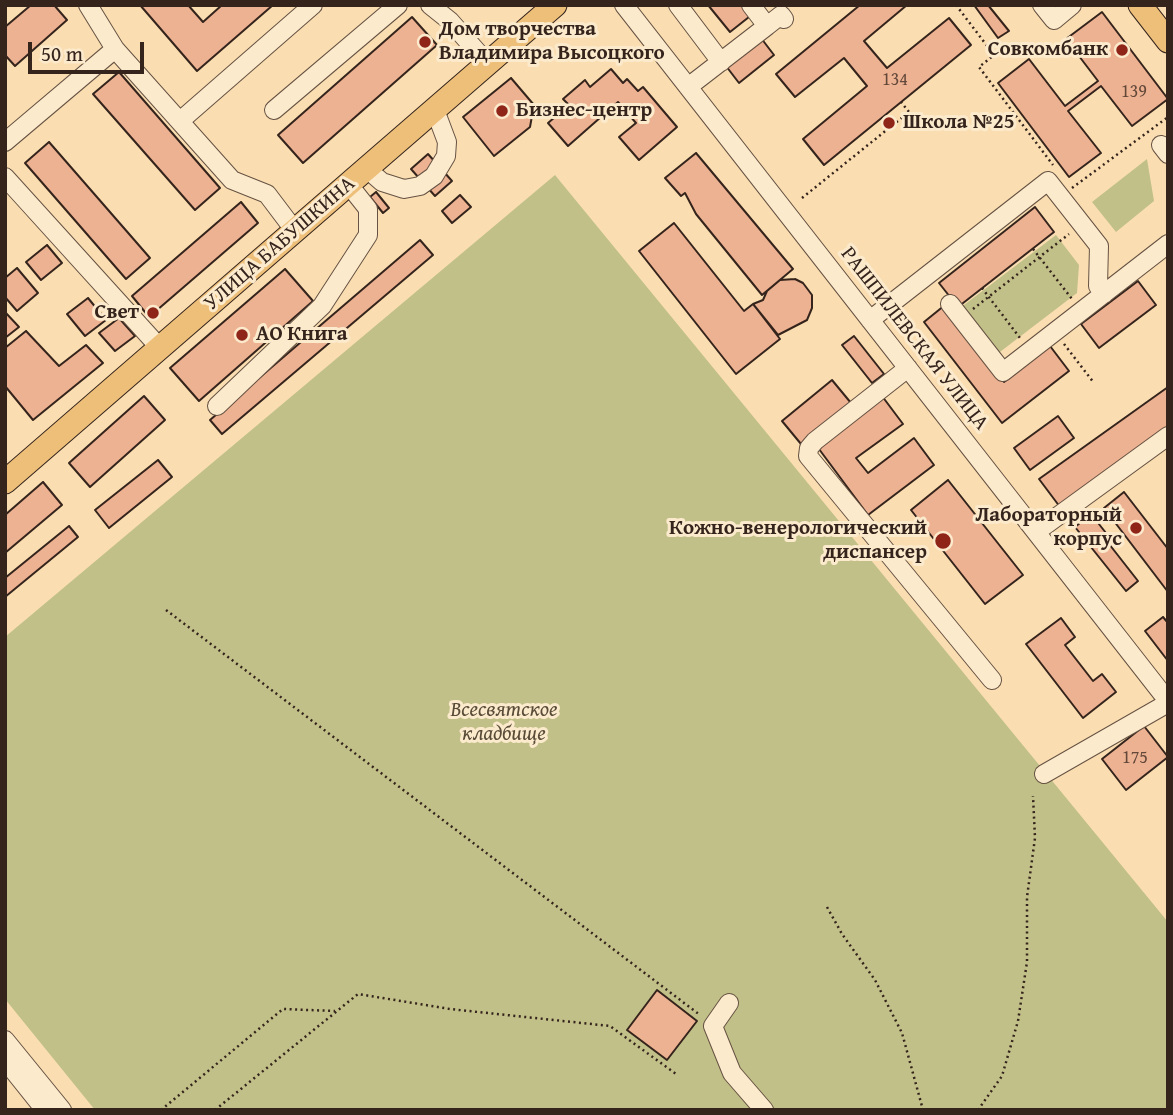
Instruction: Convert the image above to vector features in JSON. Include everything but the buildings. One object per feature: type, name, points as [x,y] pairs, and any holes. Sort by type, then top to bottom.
[{"type":"main road","name":"УЛИЦА БАБУШКИНА","points":[[5,482],[555,5]]},
{"type":"main road","points":[[1140,5],[1168,41]]},
{"type":"street","points":[[89,5],[115,49],[232,180],[267,194],[295,231]]},
{"type":"street","points":[[180,121],[313,5]]},
{"type":"street","points":[[274,110],[398,5]]},
{"type":"street","points":[[430,5],[450,21],[488,64]]},
{"type":"street","name":"РАШПИЛЕВСКАЯ УЛИЦА","points":[[624,5],[1168,702]]},
{"type":"street","points":[[678,5],[721,62]]},
{"type":"street","points":[[751,5],[767,26]]},
{"type":"street","points":[[1042,5],[1054,20],[1072,5]]},
{"type":"street","points":[[1057,29],[1088,5]]},
{"type":"street","points":[[688,87],[781,15],[784,19]]},
{"type":"street","points":[[5,142],[115,49]]},
{"type":"street","points":[[367,169],[382,182],[404,189],[420,186],[434,176],[446,156],[447,142],[435,110]]},
{"type":"street","points":[[5,177],[160,348]]},
{"type":"street","points":[[870,320],[1048,181],[1098,246],[1098,286],[1104,294]]},
{"type":"street","points":[[217,406],[322,306],[368,236],[369,209],[349,185]]},
{"type":"street","points":[[956,311],[1003,372],[1168,244]]},
{"type":"street","points":[[908,368],[815,441],[809,448],[808,456],[992,680]]},
{"type":"street","points":[[1035,532],[1168,436]]},
{"type":"street","points":[[1044,774],[1168,702]]},
{"type":"street","points":[[729,1003],[713,1026],[732,1073],[764,1110]]},
{"type":"street","points":[[6,1048],[45,1110]]},
{"type":"street","points":[[6,1048],[62,1110]]},
{"type":"path","points":[[956,5],[994,55],[979,67],[1055,167]]},
{"type":"path","points":[[802,198],[909,111],[901,102]]},
{"type":"path","points":[[1072,189],[1168,117]]},
{"type":"path","points":[[956,311],[989,297],[1082,224]]},
{"type":"path","points":[[1033,249],[1082,311]]},
{"type":"path","points":[[982,288],[1031,351]]},
{"type":"path","points":[[1055,332],[1094,383]]},
{"type":"path","points":[[166,610],[713,1026]]},
{"type":"path","points":[[978,1110],[1002,1076],[1018,1021],[1027,962],[1027,897],[1035,838],[1033,796]]},
{"type":"path","points":[[827,908],[875,980],[902,1033],[923,1110]]},
{"type":"path","points":[[215,1110],[358,994],[450,1009],[610,1026],[676,1074]]},
{"type":"path","points":[[161,1110],[284,1009],[337,1011]]},
{"type":"green space","points":[[1147,159],[1154,201],[1116,232],[1092,202]]},
{"type":"green space","name":"Всесвятское кладбище","points":[[555,175],[1168,922],[1168,1110],[95,1110],[5,999],[5,637]]},
{"type":"green space","points":[[1056,235],[1079,265],[1077,293],[996,355],[960,308]]},
{"type":"place","name":"Дом творчества Владимира Высоцкого","points":[[425,42]]},
{"type":"place","name":"Совкомбанк","points":[[1122,50]]},
{"type":"place","name":"Бизнес-центр","points":[[502,111]]},
{"type":"place","name":"Школа №25","points":[[889,123]]},
{"type":"place","name":"Свет","points":[[153,313]]},
{"type":"place","name":"АО Книга","points":[[242,335]]},
{"type":"place","name":"Лабораторный корпус","points":[[1136,528]]},
{"type":"place","name":"Кожно-венерологический диспансер","points":[[943,541]]}]
